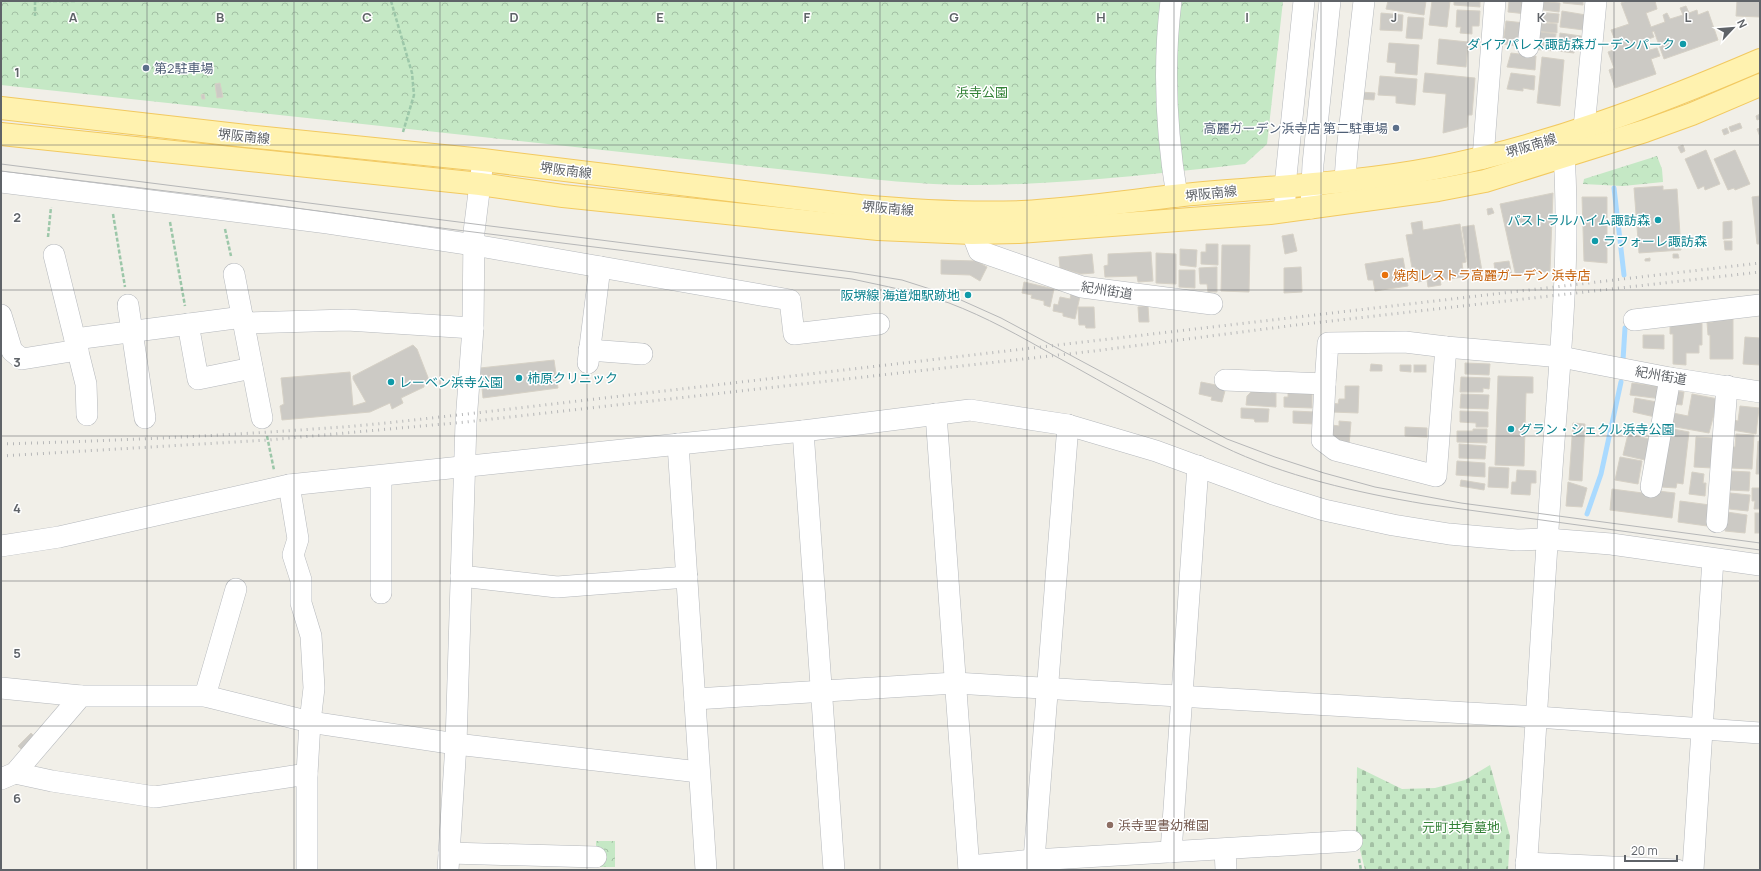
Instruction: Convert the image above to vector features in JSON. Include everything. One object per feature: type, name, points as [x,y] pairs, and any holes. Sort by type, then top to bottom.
[{"type":"main road","name":"堺阪南線","points":[[1,134],[480,184],[563,196],[878,229],[972,233],[1019,232],[1285,211],[1438,190],[1485,181],[1563,145],[1584,128],[1703,84],[1760,60]]},
{"type":"main road","name":"堺阪南線","points":[[1,108],[246,136],[483,160],[852,205],[913,211],[1022,212],[1346,180],[1434,168],[1483,158],[1645,131],[1692,114],[1760,85]]},
{"type":"street","points":[[1171,1],[1165,87],[1177,196]]},
{"type":"street","points":[[1285,211],[1285,186],[1304,1]]},
{"type":"street","points":[[1311,208],[1311,183],[1330,1]]},
{"type":"street","points":[[1346,180],[1346,151],[1364,1]]},
{"type":"street","points":[[1483,158],[1495,1]]},
{"type":"street","points":[[1528,47],[1533,1]]},
{"type":"street","points":[[1584,128],[1596,1]]},
{"type":"street","points":[[1563,145],[1567,181],[1562,357],[1547,539],[1537,717],[1526,866],[1677,870]]},
{"type":"street","points":[[483,160],[474,245],[473,328],[466,422],[456,744],[449,862],[596,857]]},
{"type":"street","points":[[1,182],[221,209],[474,245],[790,300],[794,334],[879,324]]},
{"type":"street","name":"紀州街道","points":[[972,233],[979,251],[1082,287],[1212,304]]},
{"type":"street","points":[[54,255],[86,384],[87,415]]},
{"type":"street","points":[[600,267],[589,357],[642,354]]},
{"type":"street","points":[[234,274],[262,418]]},
{"type":"street","points":[[128,305],[145,418]]},
{"type":"street","points":[[1634,320],[1760,305]]},
{"type":"street","points":[[1,314],[12,351],[22,359],[132,332],[188,324],[244,320],[347,320],[473,328]]},
{"type":"street","points":[[188,324],[198,379],[252,368]]},
{"type":"street","name":"紀州街道","points":[[1325,384],[1328,343],[1405,342],[1446,348],[1562,357],[1670,378],[1760,392]]},
{"type":"street","points":[[1225,380],[1325,384],[1322,440],[1335,450],[1436,476],[1446,348]]},
{"type":"street","points":[[1650,487],[1670,378]]},
{"type":"street","points":[[1717,522],[1727,386]]},
{"type":"street","points":[[1,546],[59,537],[283,486],[803,431],[970,410],[1068,426],[1156,451],[1273,494],[1324,510],[1393,525],[1449,534],[1517,540],[1547,539],[1611,544],[1760,565]]},
{"type":"street","points":[[936,414],[969,868],[1034,860],[1352,841]]},
{"type":"street","points":[[1034,860],[1068,426]]},
{"type":"street","points":[[803,431],[820,691],[834,870]]},
{"type":"street","points":[[678,444],[706,870]]},
{"type":"street","points":[[1171,852],[1198,466]]},
{"type":"street","points":[[381,476],[381,593]]},
{"type":"street","points":[[283,486],[298,539],[293,556],[301,580],[301,603],[311,636],[314,688],[310,722],[307,774],[307,870]]},
{"type":"street","points":[[1693,870],[1713,559]]},
{"type":"street","points":[[461,576],[557,587],[687,577]]},
{"type":"street","points":[[205,696],[236,589]]},
{"type":"street","points":[[695,699],[955,683],[1537,717],[1760,733]]},
{"type":"street","points":[[1,688],[81,696],[205,696],[310,722],[456,744],[699,772]]},
{"type":"street","points":[[8,776],[81,696]]},
{"type":"street","points":[[8,776],[52,781],[155,797],[307,774]]},
{"type":"street","points":[[1225,849],[1226,870]]},
{"type":"path","points":[[35,16],[35,1],[77,1]]},
{"type":"path","points":[[391,1],[412,73],[414,95],[403,135]]},
{"type":"path","points":[[54,255],[48,253],[48,233],[55,188]]},
{"type":"path","points":[[110,196],[128,305]]},
{"type":"path","points":[[166,202],[188,324]]},
{"type":"path","points":[[221,209],[234,274]]},
{"type":"path","points":[[262,418],[283,486]]},
{"type":"green space","name":"浜寺公園","points":[[1,1],[1283,1],[1267,144],[1245,164],[1073,181],[1004,185],[952,185],[860,178],[1,85]]},
{"type":"green space","points":[[1657,156],[1662,169],[1663,182],[1623,186],[1583,184],[1584,179]]},
{"type":"green space","name":"元町共有墓地","points":[[1490,765],[1510,836],[1508,870],[1365,870],[1356,833],[1357,767],[1402,789],[1435,788],[1465,780]]},
{"type":"green space","points":[[596,841],[615,841],[615,867],[596,867]]},
{"type":"building","points":[[1388,1],[1426,1],[1424,15],[1386,9]]},
{"type":"building","points":[[1432,1],[1450,1],[1447,27],[1429,25]]},
{"type":"building","points":[[1454,1],[1480,1],[1480,7],[1454,5]]},
{"type":"building","points":[[1509,1],[1529,1],[1527,14],[1508,12]]},
{"type":"building","points":[[1537,1],[1560,3],[1559,12],[1536,9]]},
{"type":"building","points":[[1564,1],[1583,1],[1583,5],[1563,3]]},
{"type":"building","name":"ダイアパレス諏訪森ガーデンパーク","points":[[1627,1],[1655,1],[1657,9],[1646,13],[1651,27],[1665,22],[1663,15],[1667,13],[1670,19],[1683,15],[1680,8],[1686,6],[1689,13],[1697,10],[1698,15],[1708,11],[1718,40],[1664,59],[1654,31],[1652,32],[1654,37],[1646,40],[1650,50],[1657,48],[1660,56],[1651,59],[1656,74],[1615,88],[1609,70],[1614,68],[1608,52],[1618,48],[1611,30],[1629,24],[1621,3]]},
{"type":"building","points":[[1737,1],[1760,1],[1760,17],[1736,16]]},
{"type":"building","points":[[1457,10],[1480,11],[1479,26],[1472,26],[1472,34],[1460,33],[1461,27],[1456,27]]},
{"type":"building","points":[[1562,11],[1586,15],[1584,30],[1560,27]]},
{"type":"building","points":[[1536,12],[1559,14],[1558,23],[1535,21]]},
{"type":"building","points":[[1381,13],[1403,15],[1402,31],[1380,30]]},
{"type":"building","points":[[1408,17],[1424,18],[1422,39],[1406,38]]},
{"type":"building","points":[[1506,21],[1525,23],[1522,47],[1503,44]]},
{"type":"building","points":[[1535,22],[1557,24],[1557,33],[1534,31]]},
{"type":"building","points":[[1534,31],[1556,34],[1555,42],[1532,39]]},
{"type":"building","points":[[1560,33],[1581,36],[1579,50],[1574,49],[1574,53],[1558,51]]},
{"type":"building","points":[[1439,39],[1468,42],[1466,67],[1437,64]]},
{"type":"building","points":[[1533,41],[1555,43],[1554,51],[1532,49]]},
{"type":"building","points":[[1389,43],[1419,45],[1417,75],[1395,73],[1396,63],[1387,62]]},
{"type":"building","points":[[1511,53],[1536,56],[1535,70],[1507,67]]},
{"type":"building","points":[[1542,57],[1564,60],[1560,106],[1537,103]]},
{"type":"building","points":[[1425,73],[1475,78],[1472,115],[1468,115],[1467,127],[1443,133],[1446,94],[1423,92]]},
{"type":"building","points":[[1511,73],[1535,76],[1534,90],[1523,88],[1523,91],[1507,89]]},
{"type":"building","points":[[1380,76],[1417,79],[1415,105],[1396,103],[1396,96],[1378,95]]},
{"type":"building","points":[[220,83],[223,97],[217,98],[215,84]]},
{"type":"building","points":[[1360,92],[1375,93],[1374,100],[1359,99]]},
{"type":"building","points":[[204,94],[205,99],[202,99],[201,95]]},
{"type":"building","points":[[1760,114],[1760,119],[1757,120],[1756,116]]},
{"type":"building","points":[[1740,123],[1742,128],[1731,132],[1729,127]]},
{"type":"building","points":[[1727,128],[1729,133],[1724,135],[1722,130]]},
{"type":"building","points":[[1760,128],[1760,137],[1757,129]]},
{"type":"building","points":[[1683,145],[1685,151],[1681,153],[1678,147]]},
{"type":"building","points":[[1706,150],[1720,184],[1705,190],[1704,186],[1698,189],[1685,159]]},
{"type":"building","points":[[1735,150],[1750,184],[1735,190],[1734,188],[1728,190],[1714,159]]},
{"type":"building","name":"パストラルハイム諏訪森","points":[[1663,186],[1663,190],[1677,189],[1681,250],[1639,253],[1634,188]]},
{"type":"building","points":[[1553,193],[1550,271],[1516,277],[1500,204]]},
{"type":"building","points":[[1760,196],[1760,244],[1757,244],[1752,197]]},
{"type":"building","name":"ラフォーレ諏訪森","points":[[1582,197],[1607,197],[1607,263],[1584,261]]},
{"type":"building","points":[[1492,208],[1494,213],[1488,215],[1487,209]]},
{"type":"building","points":[[1422,221],[1423,230],[1460,224],[1466,262],[1462,263],[1464,277],[1440,280],[1441,285],[1428,287],[1427,280],[1418,282],[1415,267],[1412,268],[1406,235],[1413,234],[1411,223]]},
{"type":"building","points":[[1732,221],[1732,238],[1723,239],[1723,222]]},
{"type":"building","points":[[1474,225],[1482,271],[1469,273],[1462,227]]},
{"type":"building","points":[[1293,234],[1297,251],[1285,254],[1282,236]]},
{"type":"building","points":[[1724,241],[1732,241],[1732,250],[1725,250]]},
{"type":"building","points":[[1206,244],[1218,244],[1218,265],[1201,264],[1201,252],[1206,252]]},
{"type":"building","points":[[1222,245],[1250,245],[1249,292],[1221,291]]},
{"type":"building","points":[[1180,249],[1197,250],[1196,267],[1180,265]]},
{"type":"building","points":[[1151,252],[1153,281],[1138,282],[1137,276],[1105,277],[1104,266],[1108,265],[1108,254]]},
{"type":"building","points":[[1156,253],[1176,254],[1176,284],[1156,283]]},
{"type":"building","points":[[1092,254],[1094,273],[1081,274],[1060,268],[1059,257]]},
{"type":"building","points":[[1673,254],[1678,254],[1679,258],[1673,258]]},
{"type":"building","points":[[1403,258],[1408,286],[1375,291],[1373,280],[1368,280],[1365,264]]},
{"type":"building","points":[[1650,258],[1650,261],[1645,261],[1645,259]]},
{"type":"building","points":[[941,260],[976,261],[987,267],[980,281],[970,275],[941,274]]},
{"type":"building","points":[[1509,261],[1512,276],[1496,279],[1494,263]]},
{"type":"building","points":[[1217,267],[1217,292],[1208,292],[1207,284],[1200,284],[1199,268]]},
{"type":"building","points":[[1301,267],[1302,292],[1284,293],[1284,268]]},
{"type":"building","points":[[1179,270],[1195,270],[1195,288],[1179,287]]},
{"type":"building","points":[[1024,282],[1054,289],[1050,307],[1044,305],[1044,301],[1031,298],[1032,295],[1022,293]]},
{"type":"building","points":[[1071,294],[1080,296],[1075,319],[1063,316],[1063,313],[1053,311],[1054,304],[1058,305],[1060,297],[1070,299]]},
{"type":"building","points":[[1148,306],[1149,322],[1139,322],[1138,307]]},
{"type":"building","points":[[1078,307],[1094,307],[1095,328],[1086,328],[1085,325],[1079,325]]},
{"type":"building","points":[[1712,319],[1733,319],[1733,359],[1710,359],[1710,335],[1708,335],[1707,322],[1713,322]]},
{"type":"building","points":[[1670,323],[1702,323],[1702,345],[1699,345],[1699,353],[1686,353],[1686,365],[1673,364],[1673,334],[1670,334]]},
{"type":"building","points":[[1643,335],[1664,335],[1664,349],[1643,348]]},
{"type":"building","points":[[1745,337],[1760,338],[1760,365],[1743,364]]},
{"type":"building","name":"レーベン浜寺公園","points":[[413,345],[417,349],[429,380],[424,384],[424,387],[401,398],[403,403],[392,409],[390,403],[370,412],[282,420],[280,406],[284,404],[281,378],[350,372],[353,406],[366,402],[353,379],[353,376]]},
{"type":"building","name":"柿原クリニック","points":[[554,360],[558,388],[483,398],[480,368]]},
{"type":"building","points":[[1465,363],[1490,364],[1489,375],[1465,374]]},
{"type":"building","points":[[1371,364],[1382,365],[1382,371],[1370,371]]},
{"type":"building","points":[[1400,365],[1411,365],[1411,372],[1400,371]]},
{"type":"building","points":[[1414,365],[1426,365],[1426,372],[1414,372]]},
{"type":"building","name":"グラン・シェクル浜寺公園","points":[[1498,376],[1533,377],[1533,393],[1526,393],[1524,466],[1495,465]]},
{"type":"building","points":[[1461,377],[1490,378],[1489,389],[1483,388],[1483,392],[1460,392]]},
{"type":"building","points":[[1201,382],[1226,387],[1222,402],[1211,400],[1212,397],[1199,394]]},
{"type":"building","points":[[1632,383],[1664,387],[1662,399],[1630,395]]},
{"type":"building","points":[[1345,386],[1359,386],[1358,413],[1332,412],[1333,403],[1338,404],[1339,399],[1345,399]]},
{"type":"building","points":[[1254,389],[1276,390],[1276,407],[1246,405],[1247,396]]},
{"type":"building","points":[[1675,391],[1684,392],[1682,405],[1673,404]]},
{"type":"building","points":[[1288,392],[1312,393],[1312,408],[1284,407],[1284,397],[1288,397]]},
{"type":"building","points":[[1461,394],[1489,395],[1488,409],[1460,408]]},
{"type":"building","points":[[1692,394],[1718,399],[1709,433],[1670,426],[1673,413],[1688,416]]},
{"type":"building","points":[[1635,398],[1657,402],[1655,417],[1633,412]]},
{"type":"building","points":[[1740,406],[1759,408],[1756,434],[1732,430],[1733,420],[1738,421]]},
{"type":"building","points":[[1241,408],[1269,409],[1268,422],[1255,422],[1254,419],[1241,418]]},
{"type":"building","points":[[1293,411],[1315,412],[1314,424],[1293,423]]},
{"type":"building","points":[[1460,411],[1488,412],[1488,427],[1476,427],[1476,423],[1460,422]]},
{"type":"building","points":[[1339,421],[1351,422],[1349,445],[1331,439],[1332,425],[1339,426]]},
{"type":"building","points":[[1573,423],[1585,424],[1582,481],[1569,480]]},
{"type":"building","points":[[1405,427],[1427,428],[1427,437],[1405,436]]},
{"type":"building","points":[[1668,428],[1689,432],[1683,484],[1677,483],[1676,488],[1661,487]]},
{"type":"building","points":[[1473,429],[1487,429],[1487,443],[1457,442],[1457,431],[1473,431]]},
{"type":"building","points":[[1628,434],[1653,440],[1649,461],[1623,455]]},
{"type":"building","points":[[1736,434],[1754,435],[1752,469],[1730,468],[1731,447],[1735,447]]},
{"type":"building","points":[[1696,437],[1714,438],[1712,468],[1694,467]]},
{"type":"building","points":[[1758,441],[1760,442],[1760,474],[1756,474]]},
{"type":"building","points":[[1459,444],[1486,446],[1485,459],[1459,458]]},
{"type":"building","points":[[1620,457],[1642,461],[1638,484],[1615,480]]},
{"type":"building","points":[[1457,461],[1485,463],[1485,477],[1456,475]]},
{"type":"building","points":[[1489,467],[1509,468],[1508,488],[1488,487]]},
{"type":"building","points":[[1517,470],[1536,471],[1536,483],[1531,483],[1530,495],[1511,494],[1512,482],[1516,482]]},
{"type":"building","points":[[1730,471],[1750,472],[1749,491],[1729,490]]},
{"type":"building","points":[[1692,472],[1704,474],[1703,483],[1706,483],[1705,496],[1689,494]]},
{"type":"building","points":[[1461,480],[1485,484],[1484,490],[1460,486]]},
{"type":"building","points":[[1568,482],[1587,488],[1582,507],[1566,506]]},
{"type":"building","points":[[1752,488],[1760,488],[1760,509],[1754,509],[1755,501],[1752,501]]},
{"type":"building","points":[[1612,489],[1658,495],[1658,491],[1675,493],[1672,518],[1610,510]]},
{"type":"building","points":[[1730,493],[1750,495],[1748,511],[1729,509]]},
{"type":"building","points":[[1680,501],[1710,505],[1707,526],[1678,522]]},
{"type":"building","points":[[1727,512],[1747,515],[1745,533],[1725,531]]},
{"type":"building","points":[[1755,513],[1760,513],[1760,533],[1755,533]]},
{"type":"building","points":[[31,733],[36,738],[23,751],[18,746]]},
{"type":"waterway","points":[[1614,188],[1624,275]]},
{"type":"waterway","points":[[1623,360],[1625,328]]},
{"type":"waterway","points":[[1587,514],[1601,474],[1621,382]]},
{"type":"tram line","points":[[1,164],[853,272],[902,280],[952,296],[1001,318],[1227,439],[1324,473],[1375,487],[1461,503],[1760,543]]},
{"type":"tram line","points":[[1,171],[224,198],[433,227],[852,279],[913,292],[949,303],[976,314],[1016,334],[1201,436],[1246,457],[1296,475],[1374,495],[1425,504],[1760,550]]},
{"type":"railway","points":[[1,444],[205,436],[380,424],[1760,263]]},
{"type":"railway","points":[[1,456],[268,440],[466,422],[1094,351],[1296,325],[1760,272]]},
{"type":"place","name":"ダイアパレス諏訪森ガーデンパーク","points":[[1683,44]]},
{"type":"place","name":"第2駐車場","points":[[146,68]]},
{"type":"place","name":"高麗ガーデン浜寺店 第二駐車場","points":[[1396,128]]},
{"type":"place","name":"パストラルハイム諏訪森","points":[[1658,220]]},
{"type":"place","name":"ラフォーレ諏訪森","points":[[1595,241]]},
{"type":"place","name":"焼肉レストラ高麗ガーデン 浜寺店","points":[[1385,275]]},
{"type":"place","name":"阪堺線 海道畑駅跡地","points":[[968,295]]},
{"type":"place","name":"柿原クリニック","points":[[519,378]]},
{"type":"place","name":"レーベン浜寺公園","points":[[391,382]]},
{"type":"place","name":"グラン・シェクル浜寺公園","points":[[1511,429]]},
{"type":"place","name":"浜寺聖書幼稚園","points":[[1110,825]]}]
